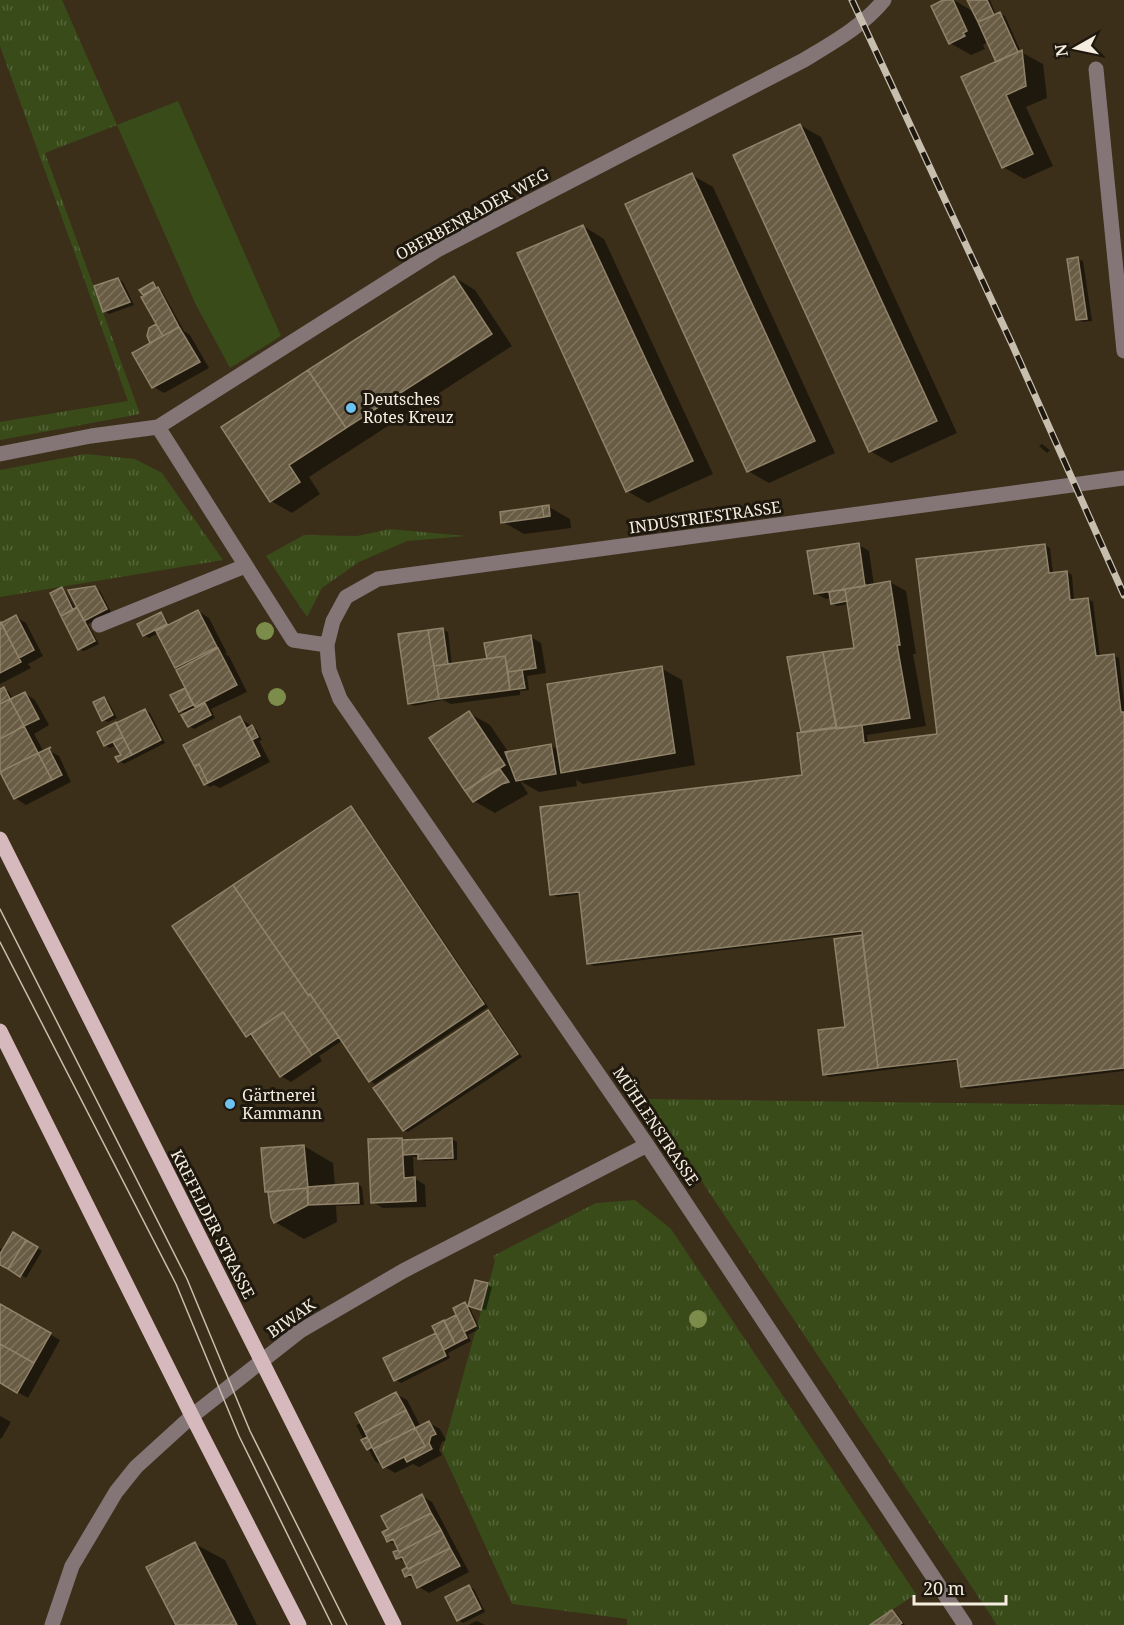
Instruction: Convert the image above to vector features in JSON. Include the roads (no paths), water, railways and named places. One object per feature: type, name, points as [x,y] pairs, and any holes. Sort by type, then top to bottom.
[{"type":"main road","name":"KREFELDER STRASSE","points":[[0,839],[394,1625]]},
{"type":"main road","points":[[0,1031],[192,1416],[300,1625]]},
{"type":"street","name":"OBERBENRADER WEG","points":[[0,454],[91,436],[158,427],[439,249],[804,60],[862,22],[884,0]]},
{"type":"street","points":[[1096,69],[1124,351]]},
{"type":"street","points":[[158,427],[293,639],[327,645]]},
{"type":"street","name":"INDUSTRIESTRASSE","points":[[327,645],[333,621],[346,597],[378,579],[1124,478]]},
{"type":"street","points":[[99,625],[245,566]]},
{"type":"street","name":"MÜHLENSTRASSE","points":[[327,645],[328,670],[340,699],[647,1144],[965,1625]]},
{"type":"street","name":"BIWAK","points":[[52,1625],[72,1566],[116,1492],[136,1467],[192,1416],[300,1331],[404,1271],[647,1144]]},
{"type":"tram line","points":[[0,909],[187,1279],[250,1431],[347,1625]]},
{"type":"tram line","points":[[0,942],[176,1284],[239,1436],[332,1625]]},
{"type":"railway","points":[[852,0],[1012,344],[1124,595]]},
{"type":"place","name":"Deutsches Rotes Kreuz","points":[[351,408]]},
{"type":"place","name":"Gärtnerei Kammann","points":[[230,1104]]}]
